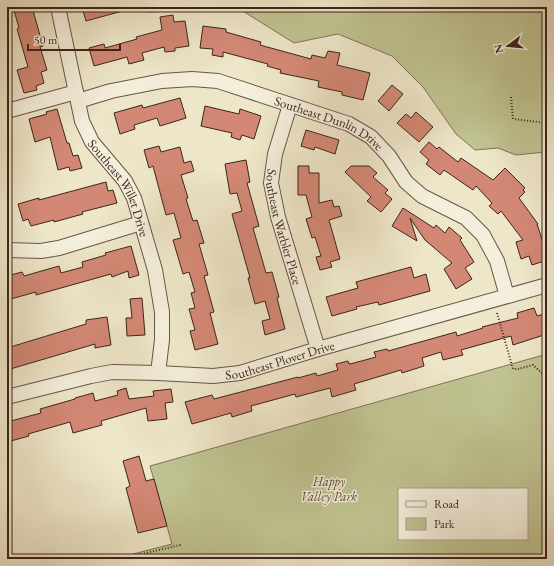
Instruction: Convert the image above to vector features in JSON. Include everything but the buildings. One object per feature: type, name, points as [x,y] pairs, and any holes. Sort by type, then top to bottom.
[{"type":"street","name":"Southeast Willet Drive","points":[[58,7],[82,121],[92,142],[125,180],[134,198],[155,270],[162,312],[162,340],[158,373]]},
{"type":"street","name":"Southeast Dunlin Drive","points":[[7,111],[77,96],[162,81],[192,79],[218,81],[349,124],[371,137],[389,156],[406,182],[422,196],[466,218],[484,235],[497,261],[507,296]]},
{"type":"street","name":"Southeast Warbler Place","points":[[290,104],[275,154],[271,183],[278,217],[318,349]]},
{"type":"street","points":[[7,250],[41,252],[141,223]]},
{"type":"street","name":"Southeast Plover Drive","points":[[7,397],[112,372],[213,376],[240,373],[318,349],[547,285]]},
{"type":"path","points":[[511,97],[512,116],[514,119],[547,124]]},
{"type":"path","points":[[493,300],[513,369],[515,370],[533,365],[547,376]]},
{"type":"path","points":[[121,559],[180,545],[180,543]]},
{"type":"green space","points":[[144,7],[547,7],[547,158],[545,152],[516,155],[498,148],[475,150],[456,134],[423,87],[392,56],[338,34],[294,43],[238,8],[147,12]]},
{"type":"green space","name":"Happy Valley Park","points":[[547,354],[547,559],[114,559],[172,544],[150,466]]}]
